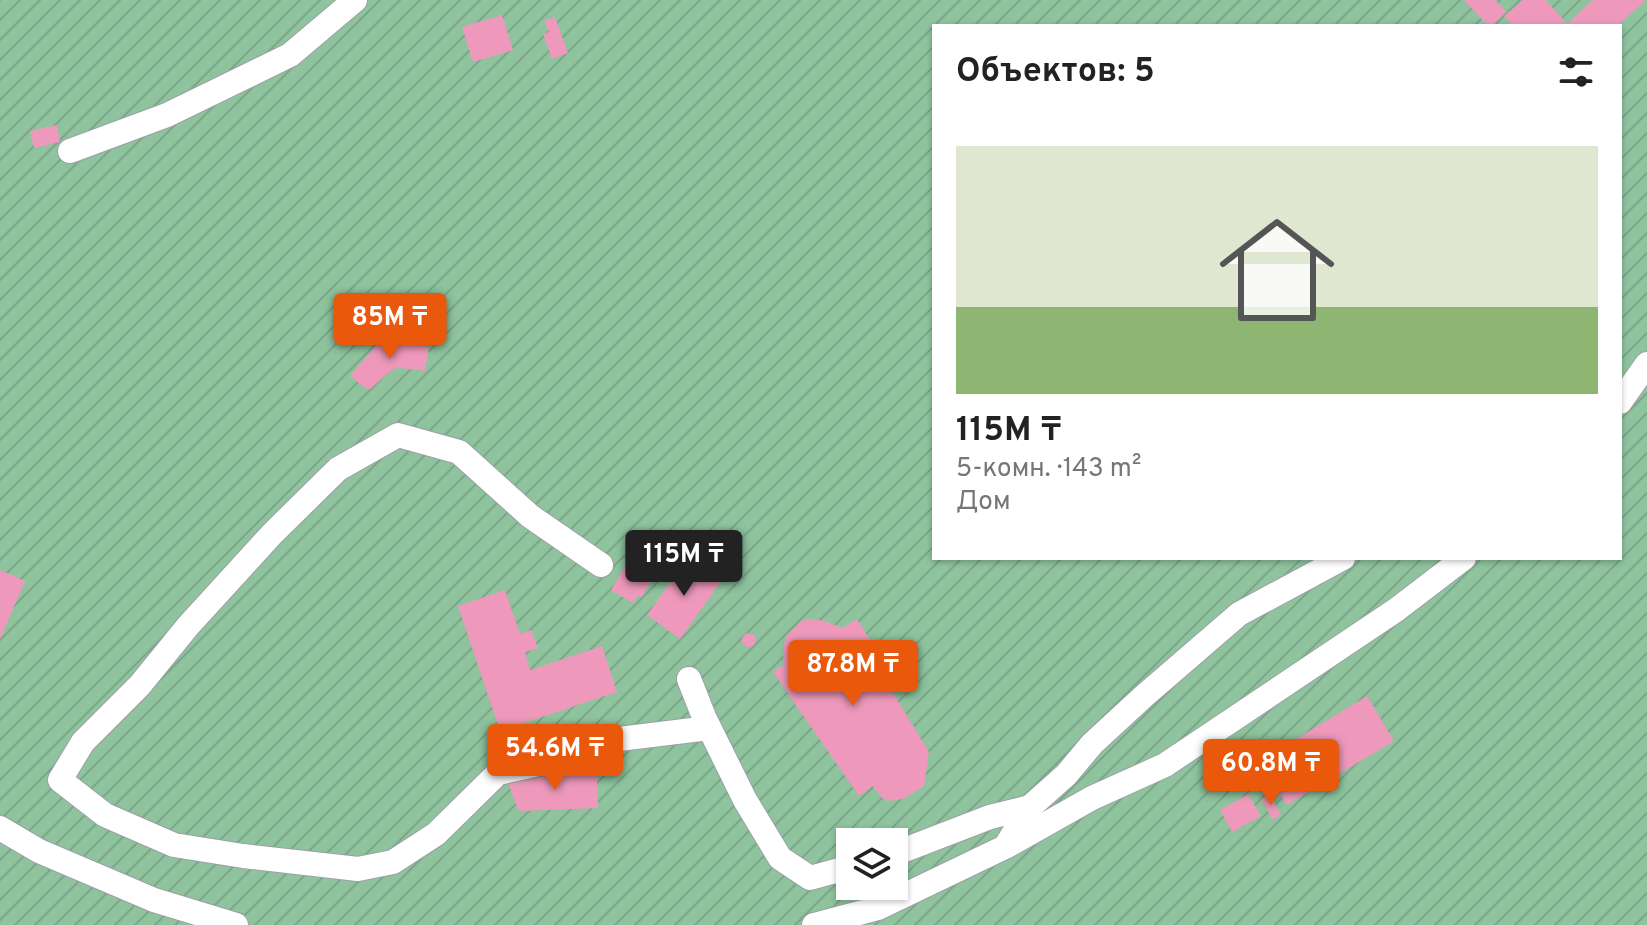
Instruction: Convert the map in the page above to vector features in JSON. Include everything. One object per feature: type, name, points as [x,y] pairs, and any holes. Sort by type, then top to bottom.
[{"type":"street","points":[[70,151],[167,115],[290,55],[355,0]]},
{"type":"street","points":[[1622,399],[1647,364]]},
{"type":"street","points":[[601,565],[530,516],[459,452],[398,435],[338,469],[272,534],[188,626],[140,685],[83,742],[60,780],[105,815],[174,845],[358,869],[393,862],[436,834],[498,773],[557,760],[619,739],[709,728]]},
{"type":"street","points":[[1005,847],[1030,807],[1066,775],[1092,744],[1239,614],[1339,560]]},
{"type":"street","points":[[814,925],[878,908],[1005,847],[1092,798],[1165,765],[1396,610],[1461,560]]},
{"type":"street","points":[[689,679],[709,728],[745,800],[780,858],[810,878],[836,871]]},
{"type":"street","points":[[908,849],[990,817],[1030,807]]},
{"type":"street","points":[[0,828],[39,851],[154,900],[236,925]]},
{"type":"green space","points":[[0,0],[1647,0],[1647,925],[0,925]]},
{"type":"building","points":[[1464,0],[1495,0],[1506,12],[1493,24],[1486,24]]},
{"type":"building","points":[[1523,0],[1546,0],[1567,24],[1511,24],[1504,16]]},
{"type":"building","points":[[1593,0],[1646,0],[1619,24],[1567,24]]},
{"type":"building","points":[[502,15],[513,50],[473,62],[462,27]]},
{"type":"building","points":[[555,17],[568,53],[552,59],[543,34],[549,32],[544,21]]},
{"type":"building","points":[[57,125],[60,142],[34,148],[30,131]]},
{"type":"building","points":[[384,339],[429,347],[425,371],[393,369],[370,389],[365,388],[350,376]]},
{"type":"building","points":[[633,553],[659,568],[642,597],[638,595],[633,603],[611,590]]},
{"type":"building","points":[[689,556],[722,580],[680,639],[647,615]]},
{"type":"building","points":[[0,570],[25,581],[0,639]]},
{"type":"building","points":[[505,590],[520,634],[531,630],[538,648],[525,652],[530,670],[602,646],[617,692],[500,731],[458,606]]},
{"type":"building","points":[[813,619],[842,628],[857,619],[877,651],[870,655],[929,752],[924,786],[903,799],[889,801],[882,798],[873,786],[859,796],[773,672],[783,665],[787,635],[803,620]]},
{"type":"building","points":[[749,633],[756,640],[749,647],[742,640]]},
{"type":"building","points":[[1367,696],[1394,741],[1287,805],[1260,761]]},
{"type":"building","points":[[549,723],[555,743],[514,756],[508,736]]},
{"type":"building","points":[[597,773],[598,808],[518,810],[509,785],[514,776]]},
{"type":"building","points":[[1248,794],[1261,816],[1232,832],[1220,810]]},
{"type":"building","points":[[1270,795],[1281,815],[1273,820],[1261,799]]}]
